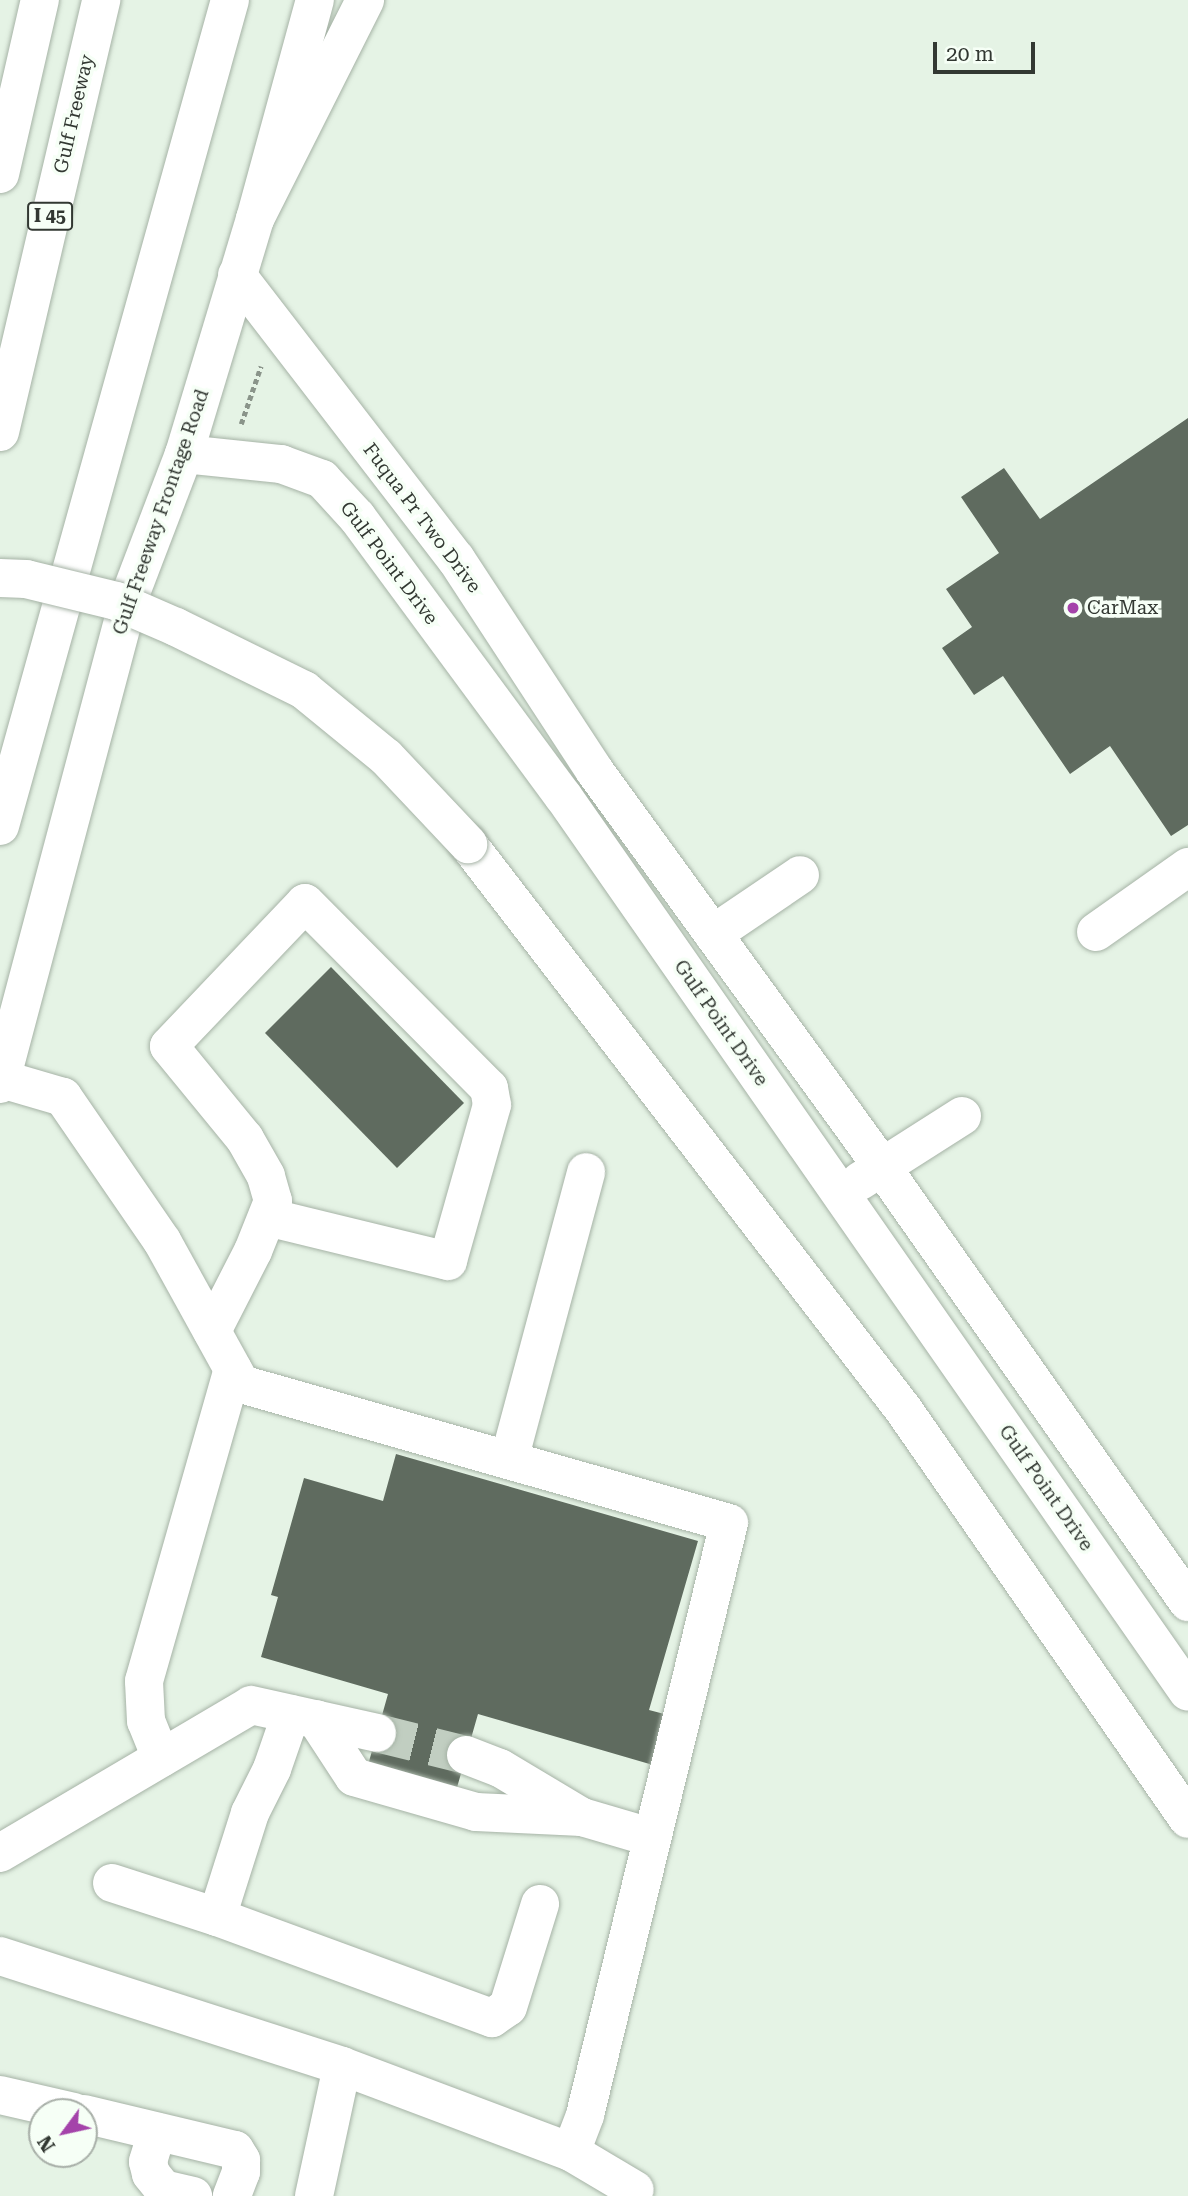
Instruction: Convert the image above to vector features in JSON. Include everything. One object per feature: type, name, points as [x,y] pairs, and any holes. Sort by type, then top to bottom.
[{"type":"main road","points":[[0,174],[40,0]]},
{"type":"main road","name":"Gulf Freeway","points":[[0,432],[101,0]]},
{"type":"main road","points":[[0,826],[230,0]]},
{"type":"main road","points":[[255,219],[316,0]]},
{"type":"main road","name":"Gulf Freeway Frontage Road","points":[[1,1082],[129,598],[184,454],[255,219],[365,0]]},
{"type":"main road","name":"Fuqua Pr Two Drive","points":[[237,275],[456,559],[596,771]]},
{"type":"main road","name":"Gulf Point Drive","points":[[184,454],[281,464],[322,479],[357,517],[563,796],[1188,1692]]},
{"type":"main road","points":[[0,578],[26,579],[116,601],[176,627],[304,690],[386,757],[468,844],[903,1409],[1188,1819]]},
{"type":"main road","points":[[563,796],[596,771],[882,1167],[1188,1602]]},
{"type":"main road","points":[[1096,932],[1188,867]]},
{"type":"main road","points":[[713,934],[800,875]]},
{"type":"main road","points":[[212,1331],[253,1251],[273,1201],[266,1176],[244,1139],[169,1046],[305,903],[489,1088],[492,1105],[448,1261],[267,1217]]},
{"type":"main road","points":[[1,1082],[63,1097],[162,1241],[241,1384],[729,1523],[650,1836],[584,2115],[571,2152]]},
{"type":"main road","points":[[841,1193],[962,1116]]},
{"type":"main road","points":[[509,1460],[586,1172]]},
{"type":"main road","points":[[160,1758],[146,1721],[144,1681],[233,1369]]},
{"type":"main road","points":[[0,1853],[251,1705],[377,1732]]},
{"type":"main road","points":[[303,1716],[354,1777],[476,1812],[582,1818],[650,1836]]},
{"type":"main road","points":[[217,1917],[250,1813],[303,1716]]},
{"type":"main road","points":[[466,1755],[500,1768],[582,1818]]},
{"type":"main road","points":[[112,1883],[217,1917],[492,2018],[508,2007],[540,1905]]},
{"type":"main road","points":[[2,1964],[342,2066],[571,2152],[635,2190]]},
{"type":"main road","points":[[314,2196],[342,2066]]},
{"type":"main road","points":[[0,2095],[28,2101]]},
{"type":"main road","points":[[98,2117],[235,2150],[241,2160],[241,2172],[232,2196]]},
{"type":"main road","points":[[157,2132],[148,2162],[151,2174],[163,2189],[193,2196]]},
{"type":"path","points":[[239,429],[263,361]]},
{"type":"building","name":"CarMax","points":[[1188,418],[1188,825],[1171,836],[1110,746],[1070,774],[1003,676],[974,695],[942,648],[972,627],[946,589],[999,553],[961,497],[1004,468],[1040,519]]},
{"type":"building","points":[[331,967],[464,1103],[397,1168],[265,1033]]},
{"type":"building","points":[[396,1454],[698,1541],[649,1710],[668,1715],[653,1765],[478,1714],[456,1791],[368,1765],[388,1694],[261,1657],[278,1597],[271,1595],[304,1478],[383,1501]]},
{"type":"tunnel","points":[[377,1733],[466,1755]]},
{"type":"place","name":"CarMax","points":[[1073,608]]}]
